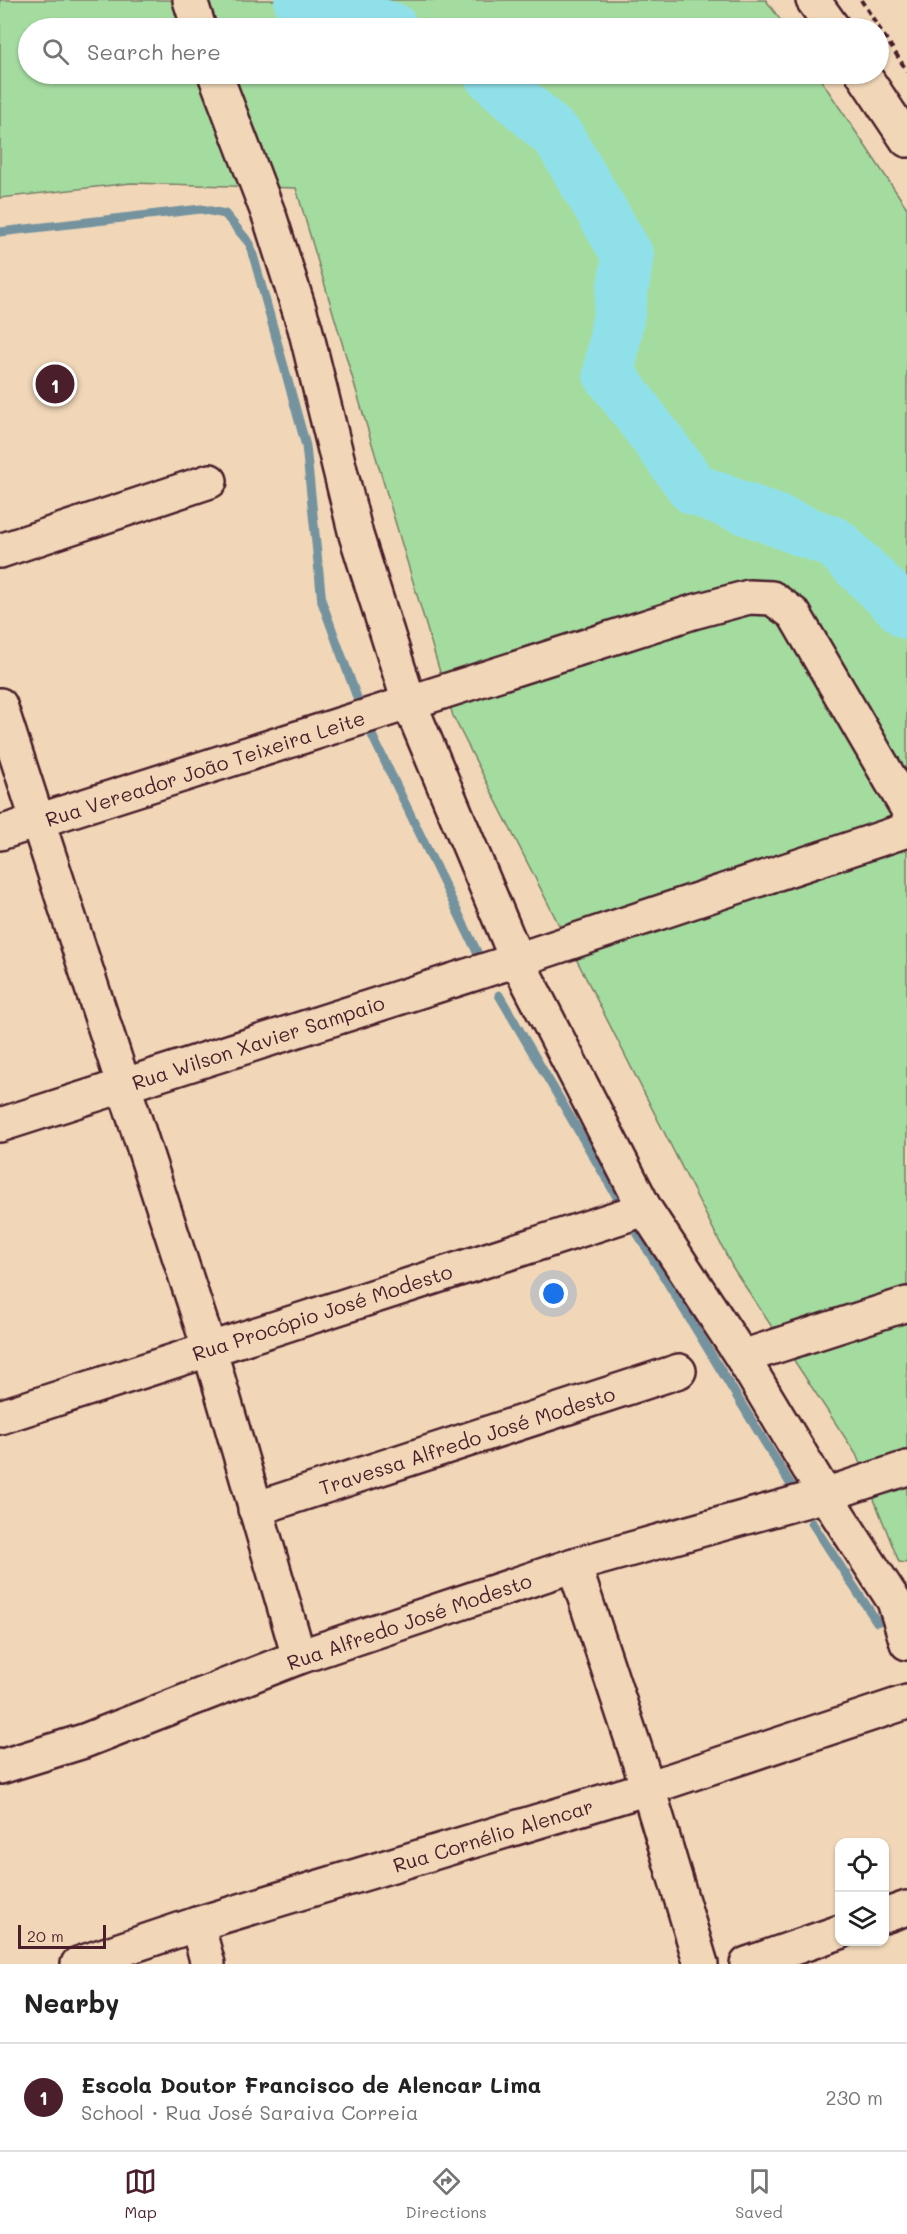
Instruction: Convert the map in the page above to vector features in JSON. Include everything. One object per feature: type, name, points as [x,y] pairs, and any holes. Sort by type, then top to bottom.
[{"type":"street","points":[[190,0],[196,18]]},
{"type":"street","points":[[813,0],[825,18]]},
{"type":"street","points":[[219,84],[270,218],[305,328],[356,535],[410,702],[517,960],[645,1209],[742,1357],[825,1495],[894,1601],[907,1643]]},
{"type":"street","points":[[870,84],[907,140]]},
{"type":"street","points":[[0,551],[210,481]]},
{"type":"street","name":"Rua Vereador João Teixeira Leite","points":[[0,833],[693,612],[749,597],[772,598],[794,614],[907,808]]},
{"type":"street","points":[[0,705],[209,1348],[299,1657]]},
{"type":"street","name":"Rua Wilson Xavier Sampaio","points":[[0,1125],[517,960],[907,830]]},
{"type":"street","name":"Rua Procópio José Modesto","points":[[0,1417],[645,1209]]},
{"type":"street","points":[[742,1357],[907,1304]]},
{"type":"street","name":"Travessa Alfredo José Modesto","points":[[255,1509],[679,1371]]},
{"type":"street","name":"Rua Alfredo José Modesto","points":[[0,1767],[84,1741],[299,1657],[574,1565],[825,1495],[907,1468]]},
{"type":"street","points":[[574,1565],[648,1788],[701,1964]]},
{"type":"street","name":"Rua Cornélio Alencar","points":[[78,1964],[197,1924],[648,1788],[907,1702]]},
{"type":"street","points":[[889,1915],[907,1908]]},
{"type":"street","points":[[197,1924],[208,1964]]},
{"type":"street","points":[[747,1964],[824,1945]]},
{"type":"path","points":[[861,0],[873,18]]},
{"type":"path","points":[[889,43],[907,71]]},
{"type":"green space","points":[[0,0],[766,0],[779,18],[18,18],[18,84],[824,84],[907,208],[907,1563],[899,1562],[856,1454],[733,1268],[453,716],[296,188],[131,183],[0,198]]},
{"type":"waterway","points":[[301,0],[300,3],[355,18]]},
{"type":"waterway","points":[[500,84],[559,138],[628,256],[609,374],[694,489],[835,543],[907,613]]},
{"type":"waterway","points":[[0,232],[201,209],[225,214],[250,244],[306,446],[322,602],[359,703]]},
{"type":"waterway","points":[[371,733],[477,952]]},
{"type":"waterway","points":[[499,995],[617,1197]]},
{"type":"waterway","points":[[636,1231],[794,1490]]},
{"type":"waterway","points":[[812,1523],[877,1622]]},
{"type":"place","name":"Escola Doutor Francisco de Alencar Lima","points":[[55,384]]}]
